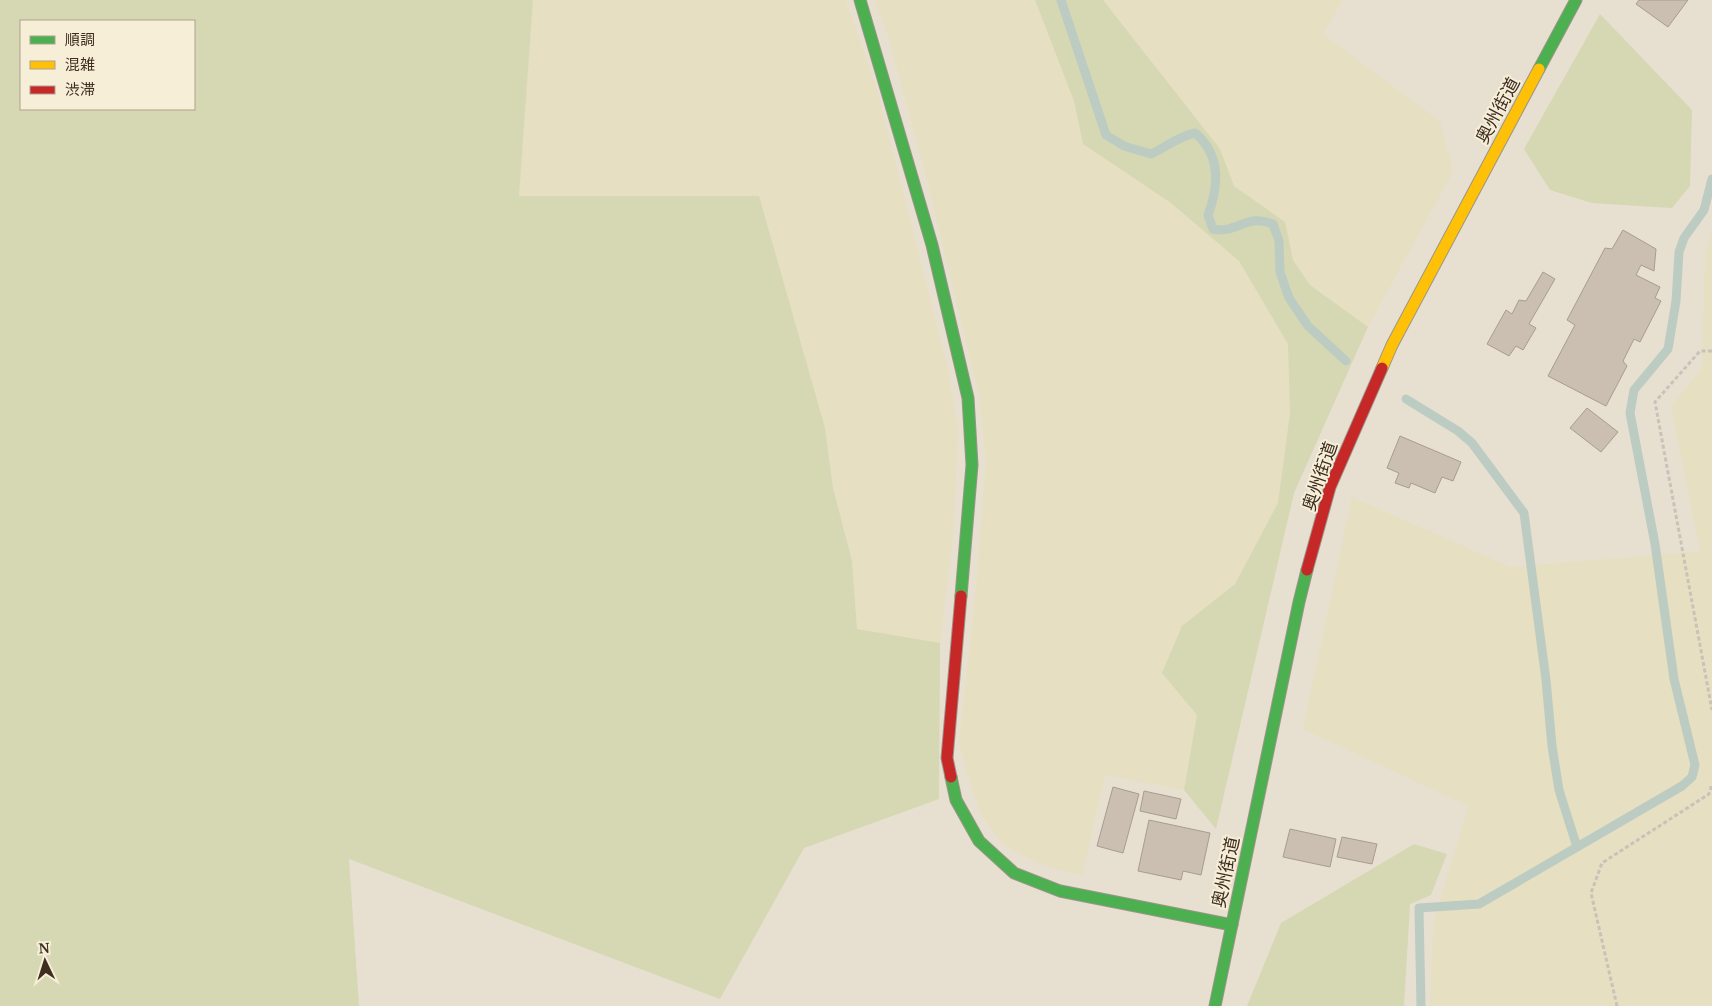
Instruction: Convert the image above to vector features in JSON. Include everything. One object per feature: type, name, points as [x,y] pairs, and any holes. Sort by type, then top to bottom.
[{"type":"main road","points":[[860,0],[932,244],[968,398],[972,465],[946,758],[956,800],[979,841],[1014,873],[1060,890],[1232,925]]},
{"type":"main road","name":"奥州街道","points":[[1215,1006],[1299,602],[1330,487],[1392,345],[1576,0]]},
{"type":"path","points":[[1712,350],[1700,351],[1655,402],[1712,710]]},
{"type":"path","points":[[1617,1006],[1591,893],[1602,863],[1708,794],[1712,784]]},
{"type":"shaded area","points":[[533,0],[846,0],[876,86],[948,369],[958,430],[954,527],[940,643],[857,629],[852,561],[833,488],[825,428],[519,196]]},
{"type":"shaded area","points":[[875,0],[1035,0],[1074,101],[1083,144],[1171,203],[1239,261],[1288,344],[1290,413],[1278,503],[1235,584],[1182,626],[1197,715],[1184,790],[1105,775],[1082,876],[1041,864],[1004,846],[980,813],[967,774],[959,741],[975,600],[986,462],[979,396],[925,172],[888,36]]},
{"type":"shaded area","points":[[1103,0],[1343,0],[1323,34],[1440,121],[1453,172],[1368,327],[1310,285],[1293,260],[1279,218],[1234,186],[1220,149]]},
{"type":"shaded area","points":[[1712,233],[1712,1006],[1430,1006],[1433,924],[1468,806],[1303,729],[1352,497],[1511,567],[1700,551],[1671,406],[1702,368],[1705,254]]},
{"type":"green space","points":[[0,0],[533,0],[519,196],[759,196],[825,428],[833,488],[852,561],[857,629],[940,643],[939,799],[804,848],[720,999],[349,859],[359,1006],[0,1006]]},
{"type":"green space","points":[[1035,0],[1103,0],[1220,149],[1234,186],[1285,222],[1293,260],[1310,285],[1368,327],[1294,493],[1216,829],[1184,790],[1197,715],[1162,673],[1182,626],[1235,584],[1278,503],[1290,413],[1288,344],[1239,261],[1171,203],[1083,144],[1074,101]]},
{"type":"green space","points":[[1600,14],[1692,110],[1690,186],[1672,208],[1592,203],[1550,190],[1524,149]]},
{"type":"green space","points":[[1414,844],[1447,854],[1431,895],[1410,904],[1404,1006],[1247,1006],[1281,923]]},
{"type":"building","points":[[1639,0],[1688,0],[1668,27],[1636,4]]},
{"type":"building","points":[[1623,230],[1656,249],[1654,271],[1641,265],[1636,275],[1660,287],[1655,298],[1661,301],[1640,342],[1634,339],[1623,361],[1627,366],[1606,406],[1548,376],[1575,325],[1567,320],[1605,248],[1612,249]]},
{"type":"building","points":[[1543,272],[1555,279],[1529,324],[1536,328],[1523,350],[1516,346],[1509,356],[1487,344],[1506,310],[1512,314],[1519,300],[1526,301]]},
{"type":"building","points":[[1587,408],[1618,432],[1601,452],[1570,428]]},
{"type":"building","points":[[1400,436],[1461,462],[1453,481],[1442,477],[1435,493],[1411,483],[1409,488],[1395,483],[1399,473],[1387,468]]},
{"type":"building","points":[[1113,787],[1139,794],[1123,853],[1097,846]]},
{"type":"building","points":[[1144,791],[1181,799],[1176,819],[1140,811]]},
{"type":"building","points":[[1149,820],[1210,833],[1201,875],[1183,871],[1181,880],[1138,871]]},
{"type":"building","points":[[1290,829],[1336,839],[1330,867],[1283,857]]},
{"type":"building","points":[[1342,837],[1377,844],[1372,864],[1337,857]]},
{"type":"waterway","points":[[1061,0],[1106,135],[1124,146],[1151,154],[1178,139],[1195,133],[1210,151],[1215,171],[1216,182],[1208,215],[1213,229],[1229,229],[1255,221],[1273,224],[1279,241],[1280,272],[1289,298],[1308,326],[1346,361]]},
{"type":"waterway","points":[[1421,1006],[1419,908],[1479,904],[1682,786],[1692,777],[1695,765],[1674,679],[1655,544],[1630,413],[1634,390],[1668,349],[1676,301],[1679,252],[1684,238],[1704,210],[1712,179]]},
{"type":"waterway","points":[[1406,399],[1458,431],[1472,443],[1524,513],[1546,680],[1552,746],[1559,790],[1577,847]]},
{"type":"traffic: fast","points":[[860,0],[932,245],[968,398],[972,465],[961,596]]},
{"type":"traffic: fast","points":[[1539,69],[1576,0]]},
{"type":"traffic: fast","points":[[1215,1006],[1307,570]]},
{"type":"traffic: fast","points":[[951,777],[956,800],[979,841],[1014,873],[1060,891],[1232,925]]},
{"type":"traffic: slow","points":[[1382,368],[1392,345],[1539,69]]},
{"type":"traffic: jam","points":[[1307,570],[1330,487],[1382,368]]},
{"type":"traffic: jam","points":[[951,777],[947,758],[961,596]]}]
